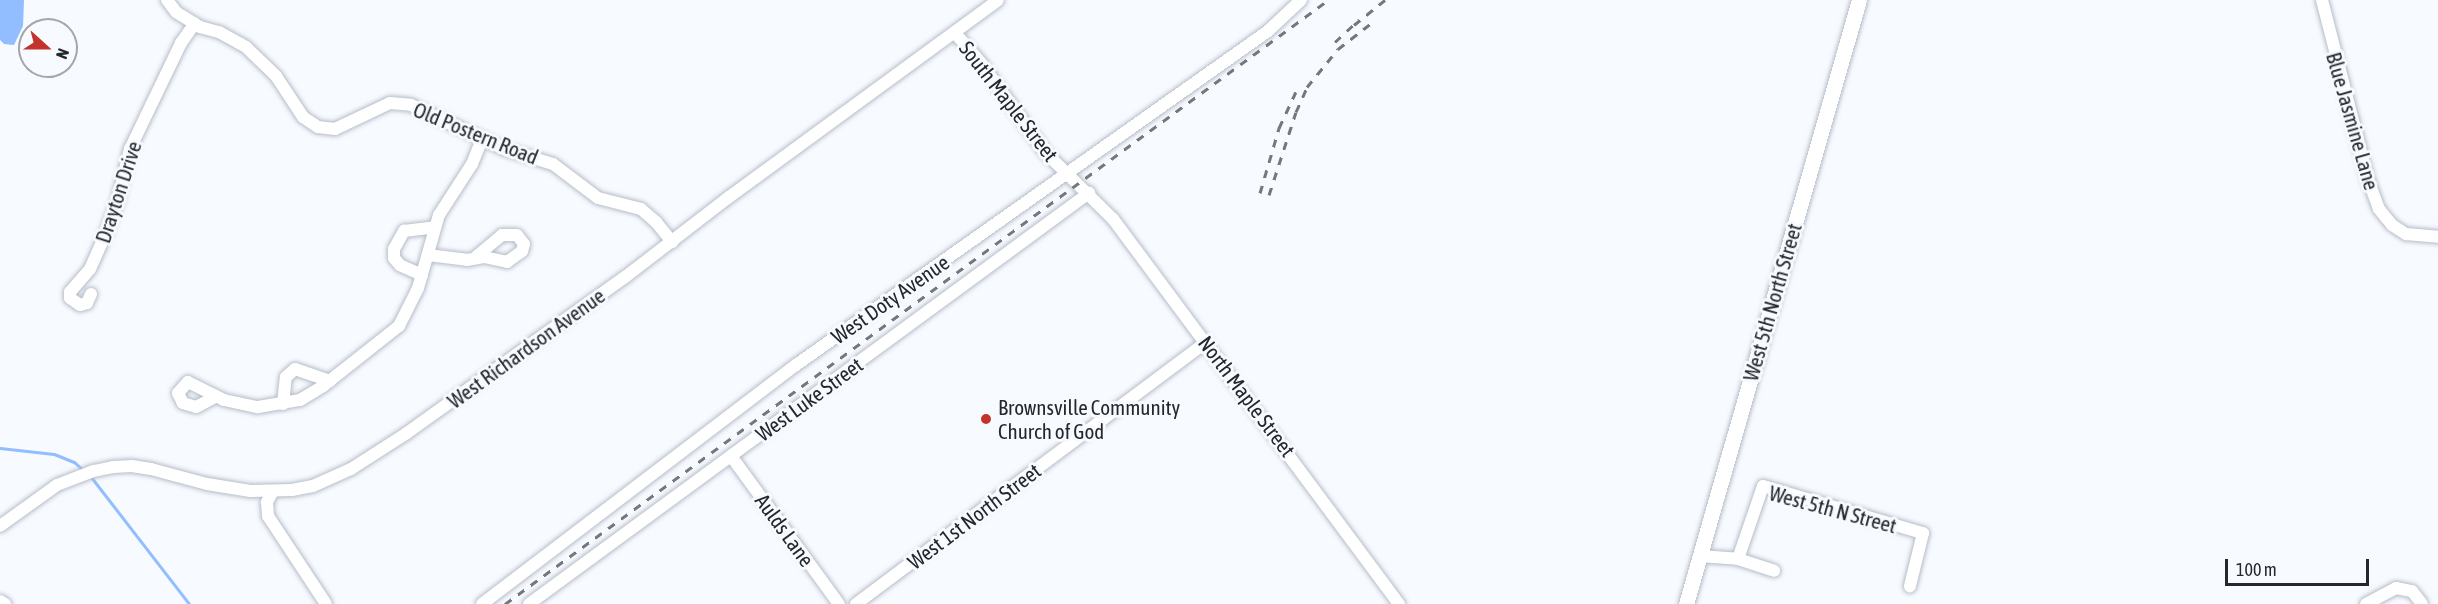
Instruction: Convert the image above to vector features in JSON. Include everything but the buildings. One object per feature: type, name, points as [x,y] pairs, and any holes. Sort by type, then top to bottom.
[{"type":"main road","name":"West 5th North Street","points":[[1686,604],[1859,0]]},
{"type":"street","name":"Old Postern Road","points":[[167,0],[176,12],[246,46],[276,76],[303,117],[318,127],[335,129],[390,103],[429,112],[482,139],[553,164],[598,198],[640,209],[656,222],[672,242]]},
{"type":"street","name":"West Richardson Avenue","points":[[0,526],[57,485],[94,471],[113,467],[132,466],[228,488],[273,491],[313,486],[360,463],[407,433],[672,242],[729,197],[998,0]]},
{"type":"street","name":"West Doty Avenue","points":[[482,604],[796,365],[1068,175],[1268,31],[1302,0]]},
{"type":"street","name":"Blue Jasmine Lane","points":[[2322,0],[2368,179],[2389,229],[2406,234],[2438,237]]},
{"type":"street","name":"Drayton Drive","points":[[91,294],[87,303],[80,305],[75,305],[70,298],[70,292],[90,269],[104,238],[117,203],[129,149],[181,43],[195,23]]},
{"type":"street","name":"South Maple Street","points":[[955,33],[981,63],[1046,153],[1089,193]]},
{"type":"street","points":[[215,397],[258,407],[283,404],[308,396],[399,326],[412,303],[435,227],[449,197],[472,164],[482,139]]},
{"type":"street","name":"North Maple Street","points":[[1089,193],[1113,219],[1206,342],[1399,604]]},
{"type":"street","name":"West Luke Street","points":[[529,604],[1089,193]]},
{"type":"street","points":[[422,275],[400,265],[394,258],[393,249],[404,231],[435,227]]},
{"type":"street","points":[[428,255],[467,260],[475,258]]},
{"type":"street","name":"West 1st North Street","points":[[856,604],[1206,342]]},
{"type":"street","points":[[283,404],[285,377],[295,369],[330,381]]},
{"type":"street","name":"Aulds Lane","points":[[731,456],[838,604]]},
{"type":"street","name":"West 5th N Street","points":[[1738,559],[1763,486],[1923,533],[1910,586]]},
{"type":"street","points":[[273,491],[267,502],[268,516],[326,604]]},
{"type":"street","points":[[1699,556],[1738,559],[1774,571]]},
{"type":"street","points":[[2366,604],[2396,588],[2412,591],[2422,604]]},
{"type":"street","points":[[0,602],[5,604]]},
{"type":"water","points":[[0,0],[24,0],[23,18],[18,18],[18,37],[14,45],[4,44],[0,40]]},
{"type":"waterway","points":[[0,448],[54,454],[74,462],[84,471]]},
{"type":"waterway","points":[[91,477],[189,604]]},
{"type":"railway","points":[[505,604],[1328,0]]},
{"type":"railway","points":[[1354,25],[1385,0]]},
{"type":"railway","points":[[1335,42],[1359,20]]},
{"type":"railway","points":[[1269,195],[1296,112],[1307,87],[1338,49],[1374,21]]},
{"type":"railway","points":[[1260,193],[1279,128],[1296,92]]},
{"type":"place","name":"Brownsville Community Church of God","points":[[986,419]]}]
